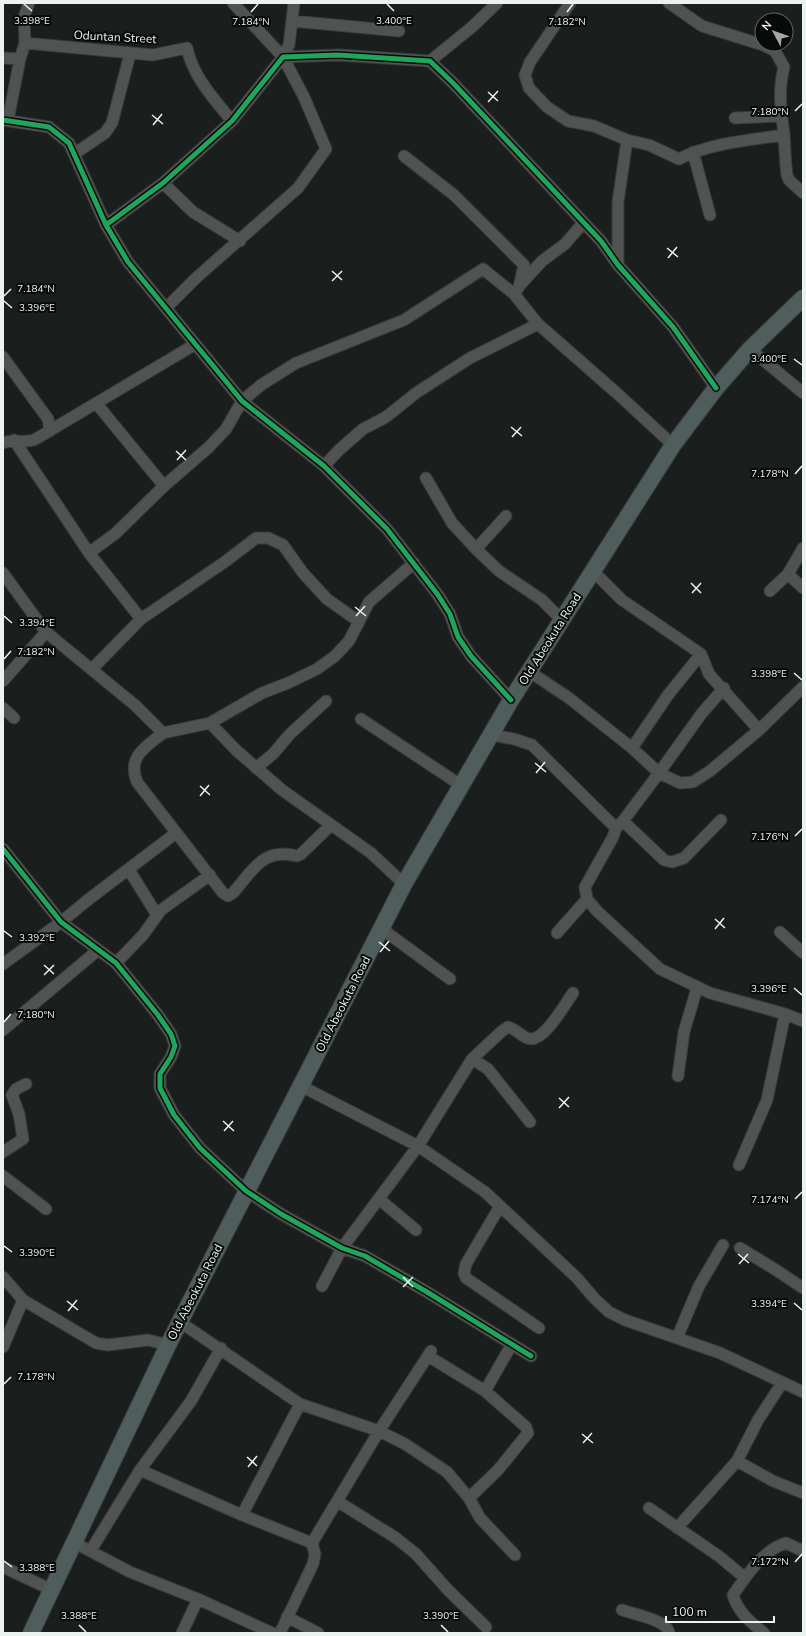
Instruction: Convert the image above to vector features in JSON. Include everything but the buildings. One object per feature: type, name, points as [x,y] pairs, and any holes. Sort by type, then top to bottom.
[{"type":"highway","name":"Old Abeokuta Road","points":[[31,1633],[168,1345],[404,884],[511,700],[673,445],[716,388],[750,349],[803,298]]},
{"type":"street","points":[[29,3],[24,17],[25,43],[6,120],[48,127],[69,143],[106,225],[128,262],[194,345],[242,401],[324,466],[387,529],[450,614],[458,637],[471,656],[511,700]]},
{"type":"street","points":[[166,308],[196,278],[240,241],[298,188],[326,149],[304,97],[283,57],[233,3]]},
{"type":"street","points":[[106,225],[163,183],[232,121],[283,57],[289,45],[294,3]]},
{"type":"street","points":[[430,61],[472,27],[497,3]]},
{"type":"street","points":[[570,3],[530,62],[525,75],[529,88],[547,107],[568,121],[594,126],[627,140],[649,144],[679,159],[693,152],[713,146],[784,135]]},
{"type":"street","points":[[669,3],[702,26],[763,45],[775,51],[784,67],[780,81],[780,116],[784,135],[787,175],[789,180],[803,193]]},
{"type":"street","points":[[292,21],[399,31]]},
{"type":"street","name":"Oduntan Street","points":[[25,43],[153,55],[187,48],[190,60],[206,91],[232,121]]},
{"type":"street","points":[[74,154],[105,133],[112,123],[130,54]]},
{"type":"street","points":[[283,57],[338,55],[430,61],[453,83],[601,241],[618,265],[673,327],[716,388]]},
{"type":"street","points":[[3,58],[20,59]]},
{"type":"street","points":[[735,118],[780,116]]},
{"type":"street","points":[[618,265],[618,202],[627,140]]},
{"type":"street","points":[[693,152],[710,215]]},
{"type":"street","points":[[404,156],[454,195],[524,265],[516,290]]},
{"type":"street","points":[[163,183],[193,212],[240,241]]},
{"type":"street","points":[[516,290],[528,274],[542,261],[565,244],[583,223]]},
{"type":"street","points":[[90,554],[116,533],[164,486],[209,447],[226,429],[242,401],[261,385],[296,363],[404,320],[483,269],[516,290],[538,324],[673,445]]},
{"type":"street","points":[[324,466],[339,450],[363,429],[386,417],[416,393],[470,358],[538,324]]},
{"type":"street","points":[[8,442],[25,443],[34,440],[194,345]]},
{"type":"street","points":[[750,349],[803,393]]},
{"type":"street","points":[[3,357],[55,428]]},
{"type":"street","points":[[96,403],[164,486]]},
{"type":"street","points":[[8,442],[90,554],[141,619]]},
{"type":"street","points":[[426,478],[452,523],[476,549],[499,571],[542,600],[562,621]]},
{"type":"street","points":[[476,549],[506,516]]},
{"type":"street","points":[[92,669],[141,619],[226,561],[256,538],[268,538],[283,545],[303,573],[327,599],[358,621]]},
{"type":"street","points":[[770,591],[788,574],[803,548]]},
{"type":"street","points":[[331,825],[301,854],[297,856],[288,854],[271,854],[261,861],[233,894],[228,896],[223,893],[137,782],[134,775],[134,767],[140,750],[163,733],[210,723],[262,693],[288,683],[317,669],[335,656],[355,632],[358,621],[369,602],[414,564]]},
{"type":"street","points":[[593,571],[622,600],[701,654],[710,674],[724,688],[759,730]]},
{"type":"street","points":[[3,572],[46,632],[136,706],[163,733]]},
{"type":"street","points":[[788,574],[803,588]]},
{"type":"street","points":[[3,681],[46,632]]},
{"type":"street","points":[[632,748],[668,695],[701,654]]},
{"type":"street","points":[[530,672],[569,698],[632,748],[659,773],[680,783],[693,782],[759,730],[803,687]]},
{"type":"street","points":[[724,688],[702,713],[659,773],[619,824],[585,887],[587,899],[597,911],[660,969],[710,993],[785,1014],[803,1021]]},
{"type":"street","points":[[256,768],[273,754],[290,734],[326,701]]},
{"type":"street","points":[[3,708],[14,718]]},
{"type":"street","points":[[361,719],[462,786]]},
{"type":"street","points":[[210,723],[256,768],[282,790],[370,853],[404,884]]},
{"type":"street","points":[[492,735],[514,739],[532,745],[619,824],[664,860],[672,862],[684,858],[721,820]]},
{"type":"street","points":[[3,964],[129,870],[157,846],[176,834]]},
{"type":"street","points":[[3,849],[61,922],[116,963],[158,1015],[171,1034],[176,1046],[160,1074],[160,1088],[174,1115],[200,1148],[246,1191],[281,1214],[342,1248],[365,1256],[421,1288],[531,1356]]},
{"type":"street","points":[[129,870],[158,915]]},
{"type":"street","points":[[116,963],[143,935],[158,915],[172,901],[210,875]]},
{"type":"street","points":[[557,933],[587,899]]},
{"type":"street","points":[[382,929],[450,979]]},
{"type":"street","points":[[780,932],[803,953]]},
{"type":"street","points":[[3,1030],[98,950]]},
{"type":"street","points":[[678,1076],[684,1032],[697,988]]},
{"type":"street","points":[[322,1286],[342,1248],[418,1146],[472,1059],[508,1027],[514,1029],[526,1038],[535,1039],[543,1035],[573,993]]},
{"type":"street","points":[[739,1165],[767,1100],[785,1014]]},
{"type":"street","points":[[472,1059],[488,1070],[530,1122]]},
{"type":"street","points":[[3,1152],[23,1139],[19,1114],[12,1095],[16,1089],[26,1084]]},
{"type":"street","points":[[301,1086],[418,1146],[485,1192],[576,1277],[595,1299],[609,1312],[625,1320],[720,1353],[803,1392]]},
{"type":"street","points":[[3,1176],[46,1209]]},
{"type":"street","points":[[379,1198],[416,1230]]},
{"type":"street","points":[[500,1206],[466,1264],[464,1273],[466,1278],[539,1328]]},
{"type":"street","points":[[677,1338],[699,1286],[723,1245]]},
{"type":"street","points":[[740,1248],[803,1288]]},
{"type":"street","points":[[3,1277],[23,1300],[50,1317],[102,1344],[148,1340],[168,1345]]},
{"type":"street","points":[[3,1347],[23,1300]]},
{"type":"street","points":[[180,1322],[300,1404],[379,1431],[405,1444],[447,1472],[469,1498],[480,1518],[515,1555]]},
{"type":"street","points":[[485,1391],[512,1344]]},
{"type":"street","points":[[91,1550],[140,1470],[191,1401],[220,1348]]},
{"type":"street","points":[[280,1633],[313,1564],[315,1554],[312,1543],[379,1431],[430,1353],[485,1391],[526,1427],[528,1433],[498,1470],[469,1498]]},
{"type":"street","points":[[677,1528],[736,1461],[758,1420],[782,1383]]},
{"type":"street","points":[[242,1515],[300,1404]]},
{"type":"street","points":[[736,1461],[773,1481],[803,1493]]},
{"type":"street","points":[[140,1470],[242,1515],[312,1543]]},
{"type":"street","points":[[337,1500],[396,1538],[416,1554],[448,1590],[486,1626]]},
{"type":"street","points":[[649,1508],[720,1557],[745,1578]]},
{"type":"street","points":[[75,1543],[91,1550],[130,1572],[198,1599],[272,1633]]},
{"type":"street","points":[[764,1633],[750,1628],[736,1604],[733,1595],[745,1578],[777,1546],[786,1543],[803,1551]]},
{"type":"street","points":[[3,1567],[52,1590]]},
{"type":"street","points":[[182,1633],[198,1599]]},
{"type":"street","points":[[622,1610],[663,1623],[669,1630],[669,1633]]},
{"type":"street","points":[[287,1617],[318,1633]]},
{"type":"cycle path","points":[[106,225],[163,183],[232,121],[283,57],[338,55],[430,61],[453,83],[601,241],[618,265],[673,327],[716,388]]},
{"type":"cycle path","points":[[3,120],[49,127],[69,143],[106,225],[128,262],[242,401],[324,466],[387,529],[438,595],[450,614],[458,637],[471,656],[511,700]]},
{"type":"cycle path","points":[[3,849],[61,922],[116,963],[158,1015],[171,1034],[175,1046],[171,1057],[160,1074],[160,1088],[174,1115],[200,1148],[246,1191],[281,1214],[342,1248],[365,1256],[531,1356]]}]
